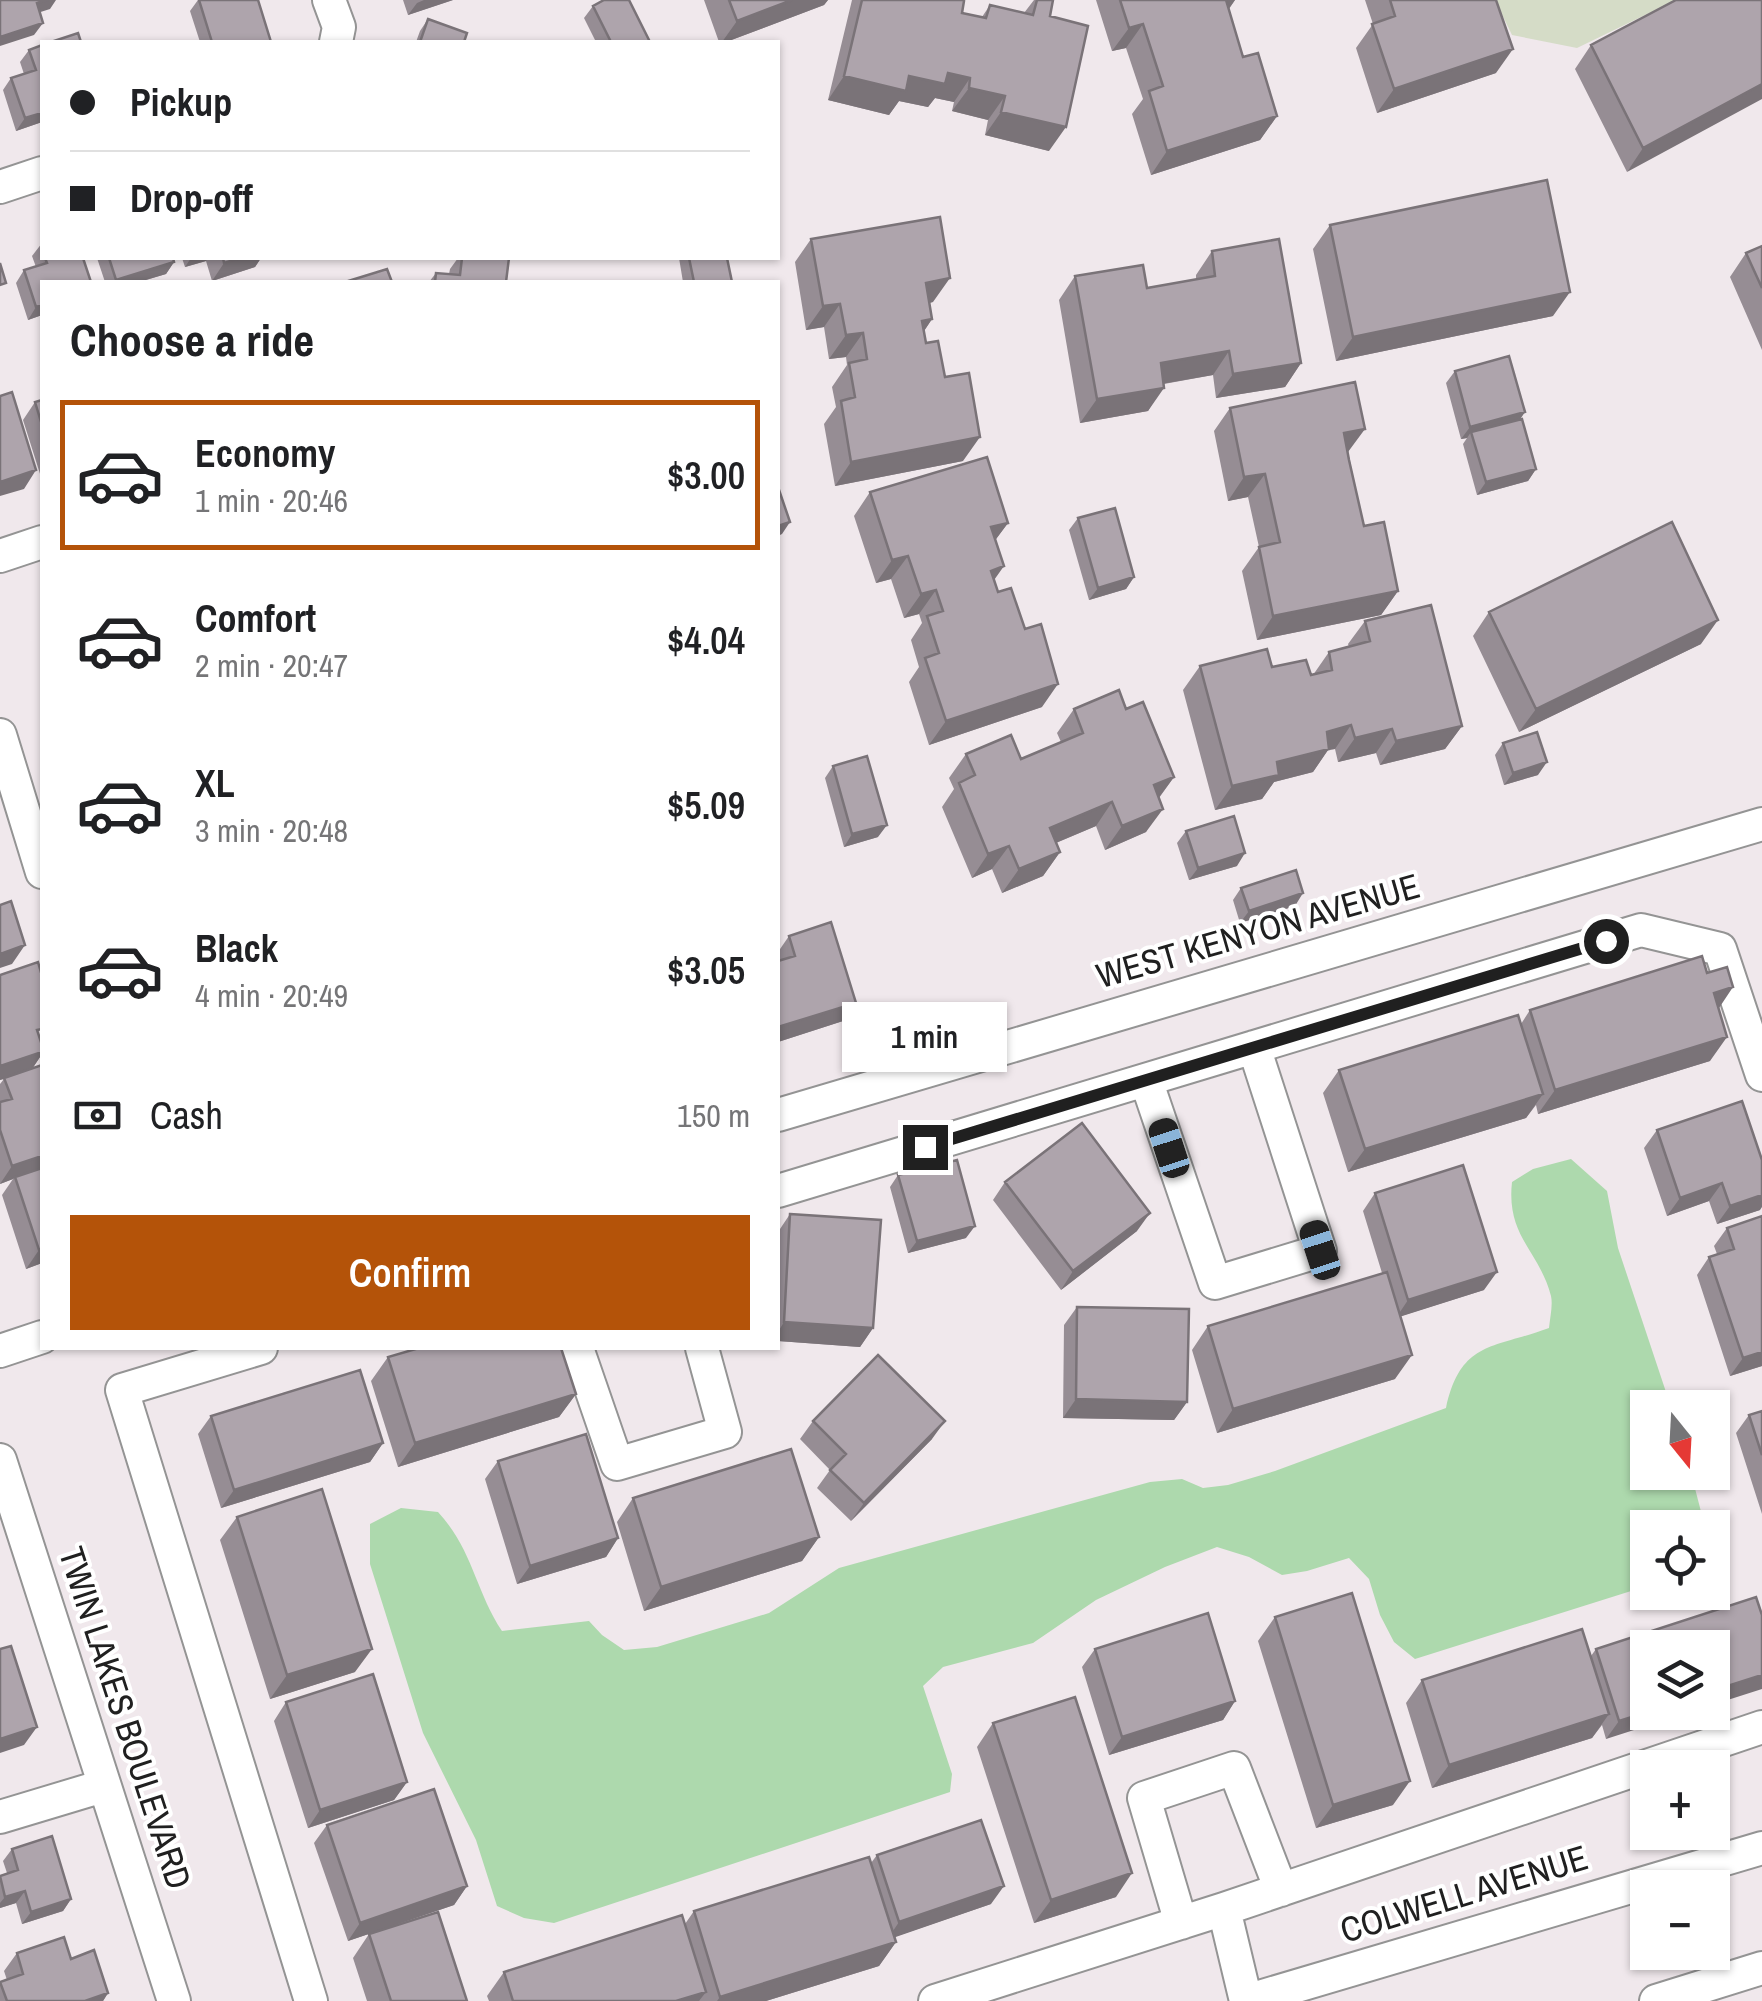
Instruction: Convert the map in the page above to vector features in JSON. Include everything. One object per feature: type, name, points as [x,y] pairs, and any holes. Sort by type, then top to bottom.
[{"type":"street","points":[[329,0],[340,27],[337,40]]},
{"type":"street","points":[[0,187],[40,174]]},
{"type":"street","points":[[0,556],[40,543]]},
{"type":"street","points":[[0,735],[40,865]]},
{"type":"street","name":"WEST KENYON AVENUE","points":[[780,1114],[1762,824]]},
{"type":"street","points":[[780,1191],[1641,930],[1720,948],[1762,1074]]},
{"type":"street","points":[[1146,1080],[1214,1283],[1320,1250],[1254,1047]]},
{"type":"street","points":[[0,1351],[40,1338]]},
{"type":"street","points":[[255,1350],[122,1390],[311,2001]]},
{"type":"street","points":[[579,1350],[616,1464],[726,1432],[703,1350]]},
{"type":"street","name":"TWIN LAKES BOULEVARD","points":[[0,1460],[174,2001]]},
{"type":"street","points":[[935,2001],[1224,1909],[1762,1727]]},
{"type":"street","points":[[1181,1923],[1144,1798],[1234,1768],[1281,1890]]},
{"type":"street","points":[[0,1817],[103,1786]]},
{"type":"street","name":"COLWELL AVENUE","points":[[1246,2001],[1762,1848]]},
{"type":"street","points":[[1224,1909],[1246,2001]]},
{"type":"street","points":[[1656,2001],[1762,1968]]},
{"type":"shaded area","points":[[1495,0],[1676,0],[1577,48],[1512,35]]},
{"type":"shaded area","points":[[1571,1159],[1607,1191],[1618,1248],[1665,1390],[1630,1390],[1630,1490],[1695,1490],[1701,1510],[1630,1510],[1630,1591],[1415,1659],[1394,1642],[1380,1615],[1369,1579],[1349,1558],[1282,1575],[1249,1557],[1217,1547],[1096,1600],[1033,1643],[943,1667],[923,1686],[952,1774],[950,1792],[554,1923],[524,1918],[497,1906],[476,1840],[423,1733],[370,1564],[370,1524],[401,1508],[438,1512],[459,1541],[502,1631],[589,1621],[624,1650],[657,1647],[769,1613],[839,1568],[1150,1482],[1182,1479],[1203,1488],[1275,1471],[1446,1408],[1452,1386],[1470,1359],[1495,1345],[1549,1328],[1551,1296],[1519,1230],[1511,1201],[1512,1182],[1533,1169]]},
{"type":"building","points":[[0,0],[48,0],[37,3],[43,23],[0,37]]},
{"type":"building","points":[[199,0],[258,0],[270,40],[211,40]]},
{"type":"building","points":[[604,0],[629,0],[649,40],[610,40],[593,6]]},
{"type":"building","points":[[729,0],[792,0],[737,21]]},
{"type":"building","points":[[862,0],[962,0],[962,13],[986,18],[990,5],[1033,15],[1037,0],[1053,0],[1050,16],[1088,26],[1066,127],[1001,112],[1005,96],[969,88],[970,78],[948,73],[945,84],[909,76],[906,91],[844,76]]},
{"type":"building","points":[[1120,0],[1226,0],[1243,57],[1258,53],[1277,116],[1167,151],[1149,91],[1163,86],[1143,24],[1129,28]]},
{"type":"building","points":[[1390,0],[1496,0],[1513,49],[1394,89],[1372,24],[1395,16]]},
{"type":"building","points":[[1676,0],[1762,0],[1762,84],[1643,148],[1591,45]]},
{"type":"building","points":[[428,19],[467,33],[465,40],[421,40]]},
{"type":"building","points":[[78,33],[80,40],[57,40]]},
{"type":"building","points":[[40,46],[40,114],[25,118],[11,78],[36,70],[29,50]]},
{"type":"building","points":[[1547,180],[1570,292],[1353,337],[1330,225]]},
{"type":"building","points":[[940,217],[950,278],[926,283],[932,319],[922,321],[926,343],[938,341],[945,377],[969,373],[980,437],[851,462],[841,401],[855,397],[849,363],[867,359],[863,333],[846,335],[840,304],[823,306],[811,239]]},
{"type":"building","points":[[1279,239],[1301,363],[1233,374],[1229,351],[1161,363],[1164,388],[1097,399],[1075,276],[1143,265],[1147,288],[1215,276],[1212,251]]},
{"type":"building","points":[[1762,246],[1762,288],[1746,253]]},
{"type":"building","points":[[46,260],[84,260],[90,280],[40,280],[40,306],[36,307],[24,270],[47,263]]},
{"type":"building","points":[[110,260],[174,260],[174,262],[116,280]]},
{"type":"building","points":[[462,260],[509,260],[506,280],[435,280],[436,273],[460,275]]},
{"type":"building","points":[[689,260],[727,260],[732,280],[694,280]]},
{"type":"building","points":[[0,263],[6,283],[0,285]]},
{"type":"building","points":[[387,269],[391,280],[351,280]]},
{"type":"building","points":[[1509,356],[1525,412],[1470,427],[1455,371]]},
{"type":"building","points":[[1355,382],[1365,429],[1344,433],[1349,460],[1364,526],[1384,522],[1398,591],[1273,616],[1259,547],[1280,542],[1265,474],[1244,477],[1230,408]]},
{"type":"building","points":[[12,392],[36,470],[0,482],[0,396]]},
{"type":"building","points":[[1522,419],[1536,469],[1486,482],[1471,432]]},
{"type":"building","points":[[987,457],[1008,523],[991,527],[1004,566],[991,571],[998,592],[1011,588],[1025,629],[1041,624],[1058,684],[946,721],[925,658],[939,653],[927,616],[943,611],[936,590],[921,594],[908,556],[892,560],[870,492]]},
{"type":"building","points":[[780,493],[790,522],[780,525]]},
{"type":"building","points":[[1115,508],[1134,577],[1098,588],[1078,518]]},
{"type":"building","points":[[1672,522],[1718,620],[1536,709],[1489,612]]},
{"type":"building","points":[[1431,605],[1462,726],[1396,741],[1392,729],[1355,738],[1351,725],[1327,732],[1329,749],[1277,762],[1279,775],[1232,786],[1200,666],[1267,649],[1272,667],[1306,660],[1311,675],[1332,670],[1329,652],[1370,641],[1365,621]]},
{"type":"building","points":[[1119,690],[1126,709],[1143,702],[1174,777],[1154,785],[1163,809],[1122,826],[1112,802],[1050,828],[1060,852],[1019,869],[1009,846],[988,854],[959,783],[975,775],[966,754],[1011,735],[1021,759],[1083,733],[1074,709]]},
{"type":"building","points":[[1537,732],[1547,762],[1513,773],[1503,743]]},
{"type":"building","points":[[867,756],[887,825],[852,834],[833,766]]},
{"type":"building","points":[[1234,816],[1245,853],[1198,868],[1186,831]]},
{"type":"building","points":[[1296,870],[1303,893],[1249,911],[1241,888]]},
{"type":"building","points":[[11,901],[25,945],[0,954],[0,905]]},
{"type":"building","points":[[831,922],[856,1003],[780,1026],[780,960],[795,956],[789,936]]},
{"type":"building","points":[[1702,956],[1707,973],[1727,967],[1733,987],[1714,993],[1727,1037],[1555,1090],[1530,1010]]},
{"type":"building","points":[[38,962],[40,969],[40,1053],[0,1066],[0,975]]},
{"type":"building","points":[[1518,1015],[1543,1094],[1365,1149],[1339,1070]]},
{"type":"building","points":[[40,1066],[40,1157],[12,1166],[0,1130],[0,1102],[12,1099],[4,1078]]},
{"type":"building","points":[[1742,1101],[1762,1160],[1762,1195],[1730,1206],[1722,1183],[1680,1198],[1657,1130]]},
{"type":"building","points":[[1082,1123],[1150,1213],[1073,1271],[1005,1182]]},
{"type":"building","points":[[957,1160],[975,1226],[917,1241],[898,1175]]},
{"type":"building","points":[[1463,1165],[1497,1272],[1408,1300],[1375,1193]]},
{"type":"building","points":[[40,1169],[40,1250],[39,1250],[15,1177]]},
{"type":"building","points":[[790,1214],[881,1220],[873,1328],[784,1322]]},
{"type":"building","points":[[1762,1216],[1762,1352],[1743,1358],[1709,1257],[1734,1249],[1727,1228]]},
{"type":"building","points":[[1387,1272],[1412,1355],[1233,1409],[1208,1326]]},
{"type":"building","points":[[1077,1307],[1189,1309],[1187,1402],[1076,1399]]},
{"type":"building","points":[[412,1350],[562,1350],[576,1394],[415,1443],[388,1357]]},
{"type":"building","points":[[878,1355],[945,1421],[864,1503],[830,1470],[846,1454],[813,1421]]},
{"type":"building","points":[[360,1370],[383,1443],[234,1490],[211,1416]]},
{"type":"building","points":[[1762,1411],[1762,1455],[1749,1415]]},
{"type":"building","points":[[586,1434],[618,1538],[530,1566],[498,1461]]},
{"type":"building","points":[[791,1449],[819,1537],[661,1587],[633,1498]]},
{"type":"building","points":[[322,1489],[372,1649],[287,1675],[237,1517]]},
{"type":"building","points":[[1352,1593],[1410,1781],[1333,1805],[1275,1617]]},
{"type":"building","points":[[1756,1597],[1762,1615],[1762,1675],[1730,1685],[1730,1630],[1654,1630],[1716,1610],[1730,1610],[1730,1605]]},
{"type":"building","points":[[1208,1613],[1235,1701],[1122,1737],[1095,1649]]},
{"type":"building","points":[[1582,1629],[1609,1714],[1449,1765],[1422,1680]]},
{"type":"building","points":[[1630,1638],[1630,1718],[1619,1721],[1596,1649]]},
{"type":"building","points":[[11,1646],[37,1727],[0,1739],[0,1649]]},
{"type":"building","points":[[373,1674],[407,1782],[320,1810],[286,1702]]},
{"type":"building","points":[[1075,1697],[1132,1873],[1051,1900],[993,1723]]},
{"type":"building","points":[[434,1789],[467,1886],[360,1923],[327,1825]]},
{"type":"building","points":[[981,1820],[1004,1886],[899,1922],[877,1855]]},
{"type":"building","points":[[52,1836],[71,1899],[31,1912],[25,1891],[5,1897],[0,1876],[18,1870],[12,1849]]},
{"type":"building","points":[[869,1857],[896,1942],[720,1997],[694,1911]]},
{"type":"building","points":[[438,1912],[467,2001],[391,2001],[369,1934]]},
{"type":"building","points":[[682,1915],[706,1992],[676,2001],[513,2001],[504,1972]]},
{"type":"building","points":[[64,1937],[71,1959],[94,1950],[108,1993],[85,2001],[7,2001],[0,1982],[23,1974],[17,1953]]},
{"type":"route","points":[[925,1147],[1606,941]]}]
